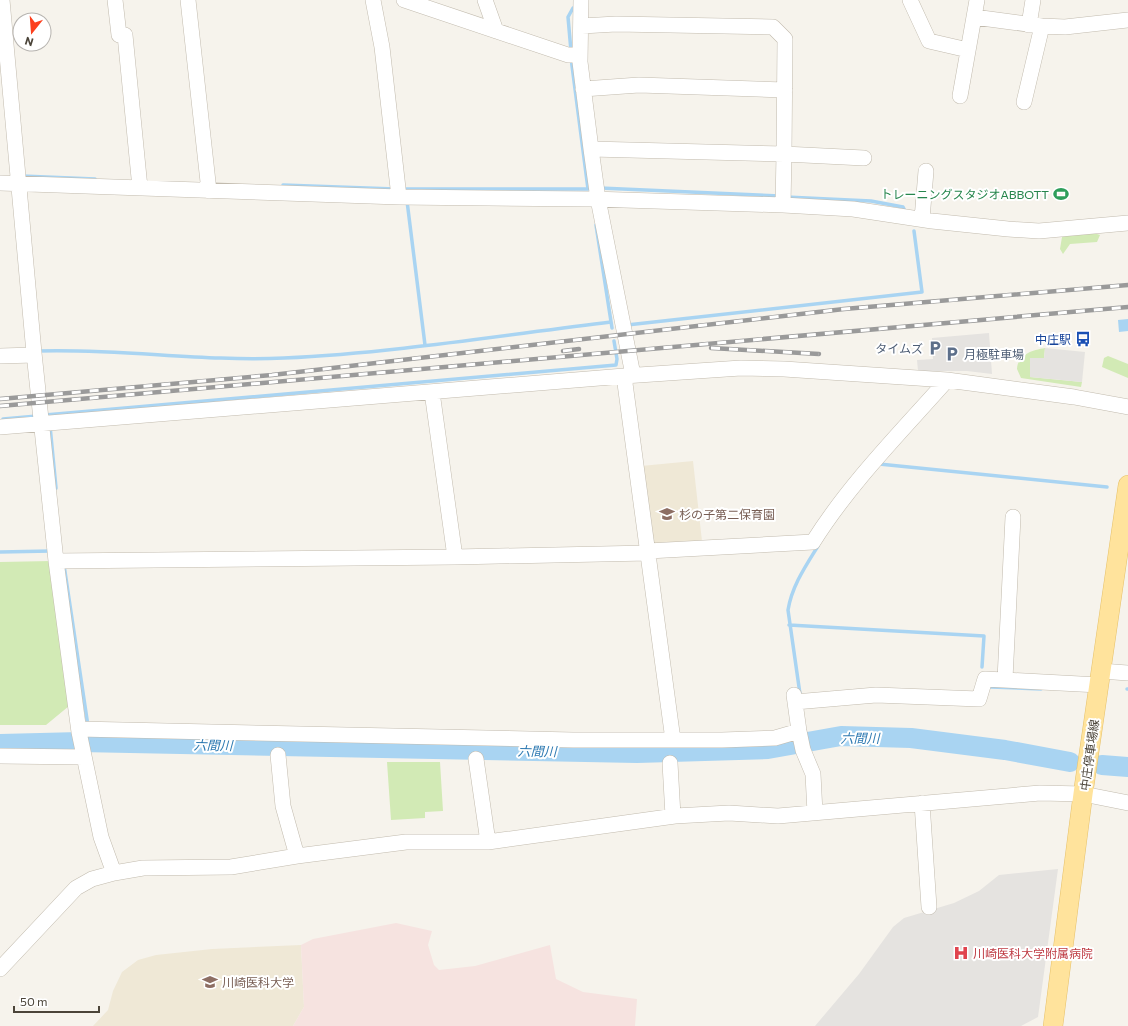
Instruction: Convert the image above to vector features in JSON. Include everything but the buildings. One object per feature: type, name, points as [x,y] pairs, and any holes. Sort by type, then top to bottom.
[{"type":"main road","name":"中庄停車場線","points":[[1053,1026],[1083,794],[1128,485]]},
{"type":"street","points":[[2,0],[33,351],[44,420],[59,557],[84,730],[84,755],[101,837],[114,873]]},
{"type":"street","points":[[115,0],[119,35],[125,34],[140,183]]},
{"type":"street","points":[[188,0],[208,186]]},
{"type":"street","points":[[373,0],[382,47],[402,193]]},
{"type":"street","points":[[404,0],[574,55]]},
{"type":"street","points":[[485,0],[496,31]]},
{"type":"street","points":[[581,0],[582,26],[574,55],[583,89],[591,148],[594,194],[622,325],[623,376],[670,740]]},
{"type":"street","points":[[910,0],[929,41],[968,50]]},
{"type":"street","points":[[960,96],[977,0]]},
{"type":"street","points":[[1024,102],[1036,26],[1033,0]]},
{"type":"street","points":[[974,17],[1036,26],[1065,27],[1128,20]]},
{"type":"street","points":[[582,26],[616,24],[773,27],[785,39],[783,199]]},
{"type":"street","points":[[583,89],[639,85],[785,90]]},
{"type":"street","points":[[591,148],[864,158]]},
{"type":"street","points":[[922,219],[926,171]]},
{"type":"street","points":[[0,183],[140,183],[402,193],[594,194],[783,199],[853,210],[1008,229],[1039,231],[1128,223]]},
{"type":"street","points":[[0,356],[33,351]]},
{"type":"street","points":[[0,426],[44,420],[741,368],[784,369],[947,380],[1074,397],[1128,407]]},
{"type":"street","points":[[59,557],[646,551],[813,542],[874,462],[947,380]]},
{"type":"street","points":[[432,392],[454,553]]},
{"type":"street","points":[[1005,679],[1013,517]]},
{"type":"street","points":[[815,813],[813,774],[803,750],[799,733],[798,700],[876,695],[979,699],[985,679],[1100,678],[1128,672]]},
{"type":"street","points":[[84,730],[670,740],[775,738],[799,733]]},
{"type":"street","points":[[0,756],[84,755]]},
{"type":"street","points":[[278,755],[283,806],[297,856]]},
{"type":"street","points":[[476,759],[488,842]]},
{"type":"street","points":[[670,763],[673,816]]},
{"type":"street","points":[[0,969],[76,888],[92,879],[114,873],[143,868],[231,867],[297,856],[406,842],[488,842],[673,816],[729,813],[778,816],[1040,792],[1083,794],[1128,803]]},
{"type":"street","points":[[922,803],[929,907]]},
{"type":"shaded area","points":[[989,333],[992,374],[967,371],[918,371],[917,360],[933,359],[932,338]]},
{"type":"shaded area","points":[[1045,348],[1085,352],[1082,382],[1030,377],[1030,358],[1044,358]]},
{"type":"shaded area","points":[[693,461],[702,541],[651,545],[641,466]]},
{"type":"shaded area","name":"川崎医科大学附属病院","points":[[1058,869],[1038,1017],[1021,1026],[815,1026],[859,974],[893,927],[904,918],[954,903],[979,891],[999,875]]},
{"type":"shaded area","points":[[396,923],[432,931],[428,945],[434,965],[439,970],[475,966],[550,945],[556,979],[583,992],[637,999],[635,1026],[293,1026],[304,1007],[301,945],[313,939]]},
{"type":"shaded area","name":"川崎医科大学","points":[[301,945],[304,1007],[293,1026],[93,1026],[108,1010],[113,991],[122,972],[138,960],[156,955],[212,949]]},
{"type":"green space","points":[[1094,233],[1100,235],[1097,242],[1070,244],[1063,254],[1060,249],[1062,237],[1066,235]]},
{"type":"green space","points":[[1045,348],[1044,358],[1030,377],[1082,382],[1081,387],[1021,378],[1017,369],[1023,356]]},
{"type":"green space","points":[[1108,356],[1128,364],[1128,378],[1102,367],[1104,358]]},
{"type":"green space","points":[[51,561],[69,706],[46,725],[0,725],[0,562]]},
{"type":"green space","points":[[387,762],[440,762],[443,811],[425,812],[425,818],[391,820]]},
{"type":"water","points":[[1128,319],[1128,331],[1119,332],[1118,320]]},
{"type":"waterway","points":[[571,51],[568,17],[573,8]]},
{"type":"waterway","points":[[401,189],[588,189],[571,58]]},
{"type":"waterway","points":[[22,176],[95,179]]},
{"type":"waterway","points":[[283,185],[395,189]]},
{"type":"waterway","points":[[600,188],[780,196]]},
{"type":"waterway","points":[[786,197],[871,201],[903,207],[904,209]]},
{"type":"waterway","points":[[407,201],[425,345]]},
{"type":"waterway","points":[[596,225],[612,328]]},
{"type":"waterway","points":[[627,325],[922,292],[914,231]]},
{"type":"waterway","points":[[37,351],[99,351],[253,359],[325,356],[407,348],[611,322]]},
{"type":"waterway","points":[[45,415],[616,365],[617,359],[614,341]]},
{"type":"waterway","points":[[3,419],[37,416]]},
{"type":"waterway","points":[[50,426],[56,488]]},
{"type":"waterway","points":[[879,464],[1107,487]]},
{"type":"waterway","points":[[800,694],[788,610],[796,585],[818,546]]},
{"type":"waterway","points":[[0,552],[51,551]]},
{"type":"waterway","points":[[64,565],[88,726]]},
{"type":"waterway","points":[[789,625],[984,636],[982,667]]},
{"type":"waterway","points":[[991,687],[1041,689]]},
{"type":"waterway","points":[[89,734],[91,742]]},
{"type":"waterway","name":"六間川","points":[[0,744],[80,742],[637,753],[768,749],[841,736],[911,738],[1005,750],[1070,762]]},
{"type":"waterway","points":[[668,744],[669,752]]},
{"type":"waterway","name":"六間川","points":[[1102,765],[1128,767]]},
{"type":"railway","points":[[0,399],[272,375],[844,309],[1128,285]]},
{"type":"railway","points":[[0,406],[1128,307]]},
{"type":"railway","points":[[711,348],[819,354]]},
{"type":"railway","points":[[563,351],[579,349]]},
{"type":"place","name":"トレーニングスタジオABBOTT","points":[[1061,194]]},
{"type":"place","name":"中庄駅","points":[[1083,339]]},
{"type":"place","name":"タイムズ","points":[[935,348]]},
{"type":"place","name":"月極駐車場","points":[[952,354]]},
{"type":"place","name":"杉の子第二保育園","points":[[667,514]]},
{"type":"place","name":"川崎医科大学附属病院","points":[[961,953]]},
{"type":"place","name":"川崎医科大学","points":[[210,982]]}]
